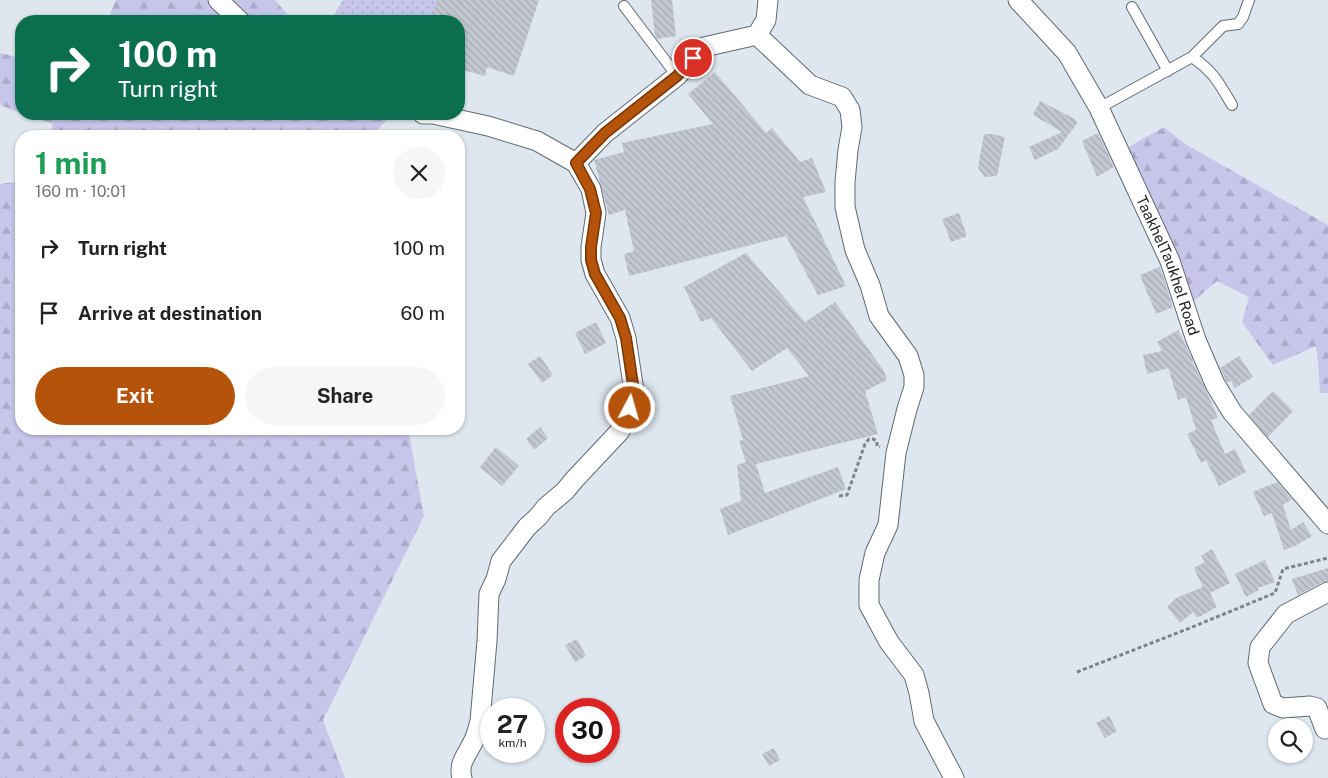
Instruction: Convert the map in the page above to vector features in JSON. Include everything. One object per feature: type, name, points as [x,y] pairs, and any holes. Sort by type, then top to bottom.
[{"type":"street","points":[[218,0],[234,15]]},
{"type":"street","points":[[576,163],[605,133],[677,76],[704,47],[757,35],[766,20],[768,0]]},
{"type":"street","name":"TaakhelTaukhel Road","points":[[1018,0],[1067,52],[1099,108],[1170,261],[1196,340],[1216,384],[1232,412],[1328,524]]},
{"type":"street","points":[[757,35],[810,85],[842,97],[850,110],[852,127],[845,182],[845,207],[855,250],[870,285],[879,316],[908,356],[914,375],[914,387],[896,453],[888,525],[875,553],[869,580],[869,605],[888,642],[914,675],[924,721],[954,778]]},
{"type":"street","points":[[460,120],[537,141],[576,163],[590,189],[596,213],[591,260],[595,274],[620,318],[626,338],[635,398],[620,431],[565,491],[527,527],[501,561],[489,594],[488,641],[480,721],[477,733],[460,771],[462,778]]},
{"type":"street","points":[[1325,729],[1318,708],[1310,706],[1283,708],[1273,704],[1258,663],[1260,647],[1286,614],[1328,592]]},
{"type":"lane","points":[[1099,108],[1192,57],[1223,26],[1238,24],[1243,17],[1249,0]]},
{"type":"lane","points":[[624,6],[677,76]]},
{"type":"lane","points":[[1132,7],[1168,71]]},
{"type":"lane","points":[[1192,57],[1215,76],[1232,105]]},
{"type":"path","points":[[839,496],[847,495],[865,444],[869,440],[877,441]]},
{"type":"path","points":[[1077,672],[1275,593],[1283,569],[1328,558]]},
{"type":"green space","points":[[116,0],[275,0],[288,15],[110,15]]},
{"type":"green space","points":[[343,0],[440,0],[436,15],[334,15]]},
{"type":"green space","points":[[0,53],[15,57],[15,111],[0,105]]},
{"type":"green space","points":[[42,120],[387,120],[377,130],[52,130],[53,124]]},
{"type":"green space","points":[[1164,127],[1185,144],[1328,225],[1328,393],[1320,393],[1316,346],[1273,365],[1242,322],[1249,297],[1217,281],[1189,305],[1123,150]]},
{"type":"green space","points":[[15,182],[15,435],[409,435],[424,516],[323,720],[345,778],[0,778],[0,184]]},
{"type":"building","points":[[437,0],[539,0],[514,76],[487,67],[485,76],[465,71],[465,15],[432,15]]},
{"type":"building","points":[[651,0],[672,0],[676,36],[657,39]]},
{"type":"building","points":[[715,72],[766,133],[772,128],[800,162],[812,158],[826,192],[803,197],[846,286],[818,295],[786,236],[629,276],[624,254],[634,251],[625,210],[609,215],[594,160],[624,152],[622,143],[713,124],[688,94]]},
{"type":"building","points":[[1040,101],[1078,122],[1058,149],[1035,160],[1029,147],[1062,132],[1033,115]]},
{"type":"building","points":[[1098,133],[1114,167],[1097,177],[1082,141]]},
{"type":"building","points":[[984,134],[1005,137],[997,176],[985,177],[978,168]]},
{"type":"building","points":[[959,213],[967,236],[951,242],[942,219]]},
{"type":"building","points":[[746,253],[805,322],[835,302],[884,371],[887,380],[865,391],[878,434],[756,464],[765,493],[838,467],[846,489],[728,535],[720,509],[741,501],[737,465],[746,462],[739,441],[743,440],[730,396],[809,376],[787,348],[752,371],[711,318],[701,322],[684,287]]},
{"type":"building","points":[[1160,267],[1173,307],[1156,314],[1140,275]]},
{"type":"building","points":[[596,322],[606,343],[585,354],[575,333]]},
{"type":"building","points":[[1178,330],[1218,418],[1211,420],[1225,454],[1235,449],[1246,472],[1219,486],[1206,460],[1201,463],[1187,434],[1196,430],[1186,397],[1178,400],[1168,368],[1147,374],[1143,355],[1162,351],[1157,342]]},
{"type":"building","points":[[540,356],[553,375],[542,383],[528,364]]},
{"type":"building","points":[[1239,356],[1253,377],[1235,388],[1231,381],[1227,382],[1220,368]]},
{"type":"building","points":[[1273,391],[1293,411],[1268,437],[1249,415]]},
{"type":"building","points":[[540,427],[548,438],[534,450],[526,439]]},
{"type":"building","points":[[496,447],[519,466],[502,486],[480,467]]},
{"type":"building","points":[[1277,482],[1292,499],[1283,505],[1291,530],[1303,522],[1312,536],[1284,550],[1272,513],[1264,516],[1253,492]]},
{"type":"building","points":[[1212,549],[1230,583],[1210,593],[1217,607],[1197,618],[1193,612],[1180,623],[1167,607],[1176,598],[1203,587],[1194,568],[1205,562],[1201,556]]},
{"type":"building","points":[[1265,560],[1275,582],[1258,588],[1259,590],[1246,597],[1235,574]]},
{"type":"building","points":[[1328,568],[1328,581],[1298,595],[1292,579]]},
{"type":"building","points":[[577,639],[586,656],[575,662],[565,645]]},
{"type":"building","points":[[1109,716],[1117,731],[1105,738],[1096,723]]},
{"type":"building","points":[[774,748],[780,760],[769,766],[762,754]]},
{"type":"route","points":[[630,408],[635,398],[626,338],[620,318],[595,274],[591,260],[591,247],[596,213],[590,189],[576,163],[605,133],[677,76],[693,58]]}]
